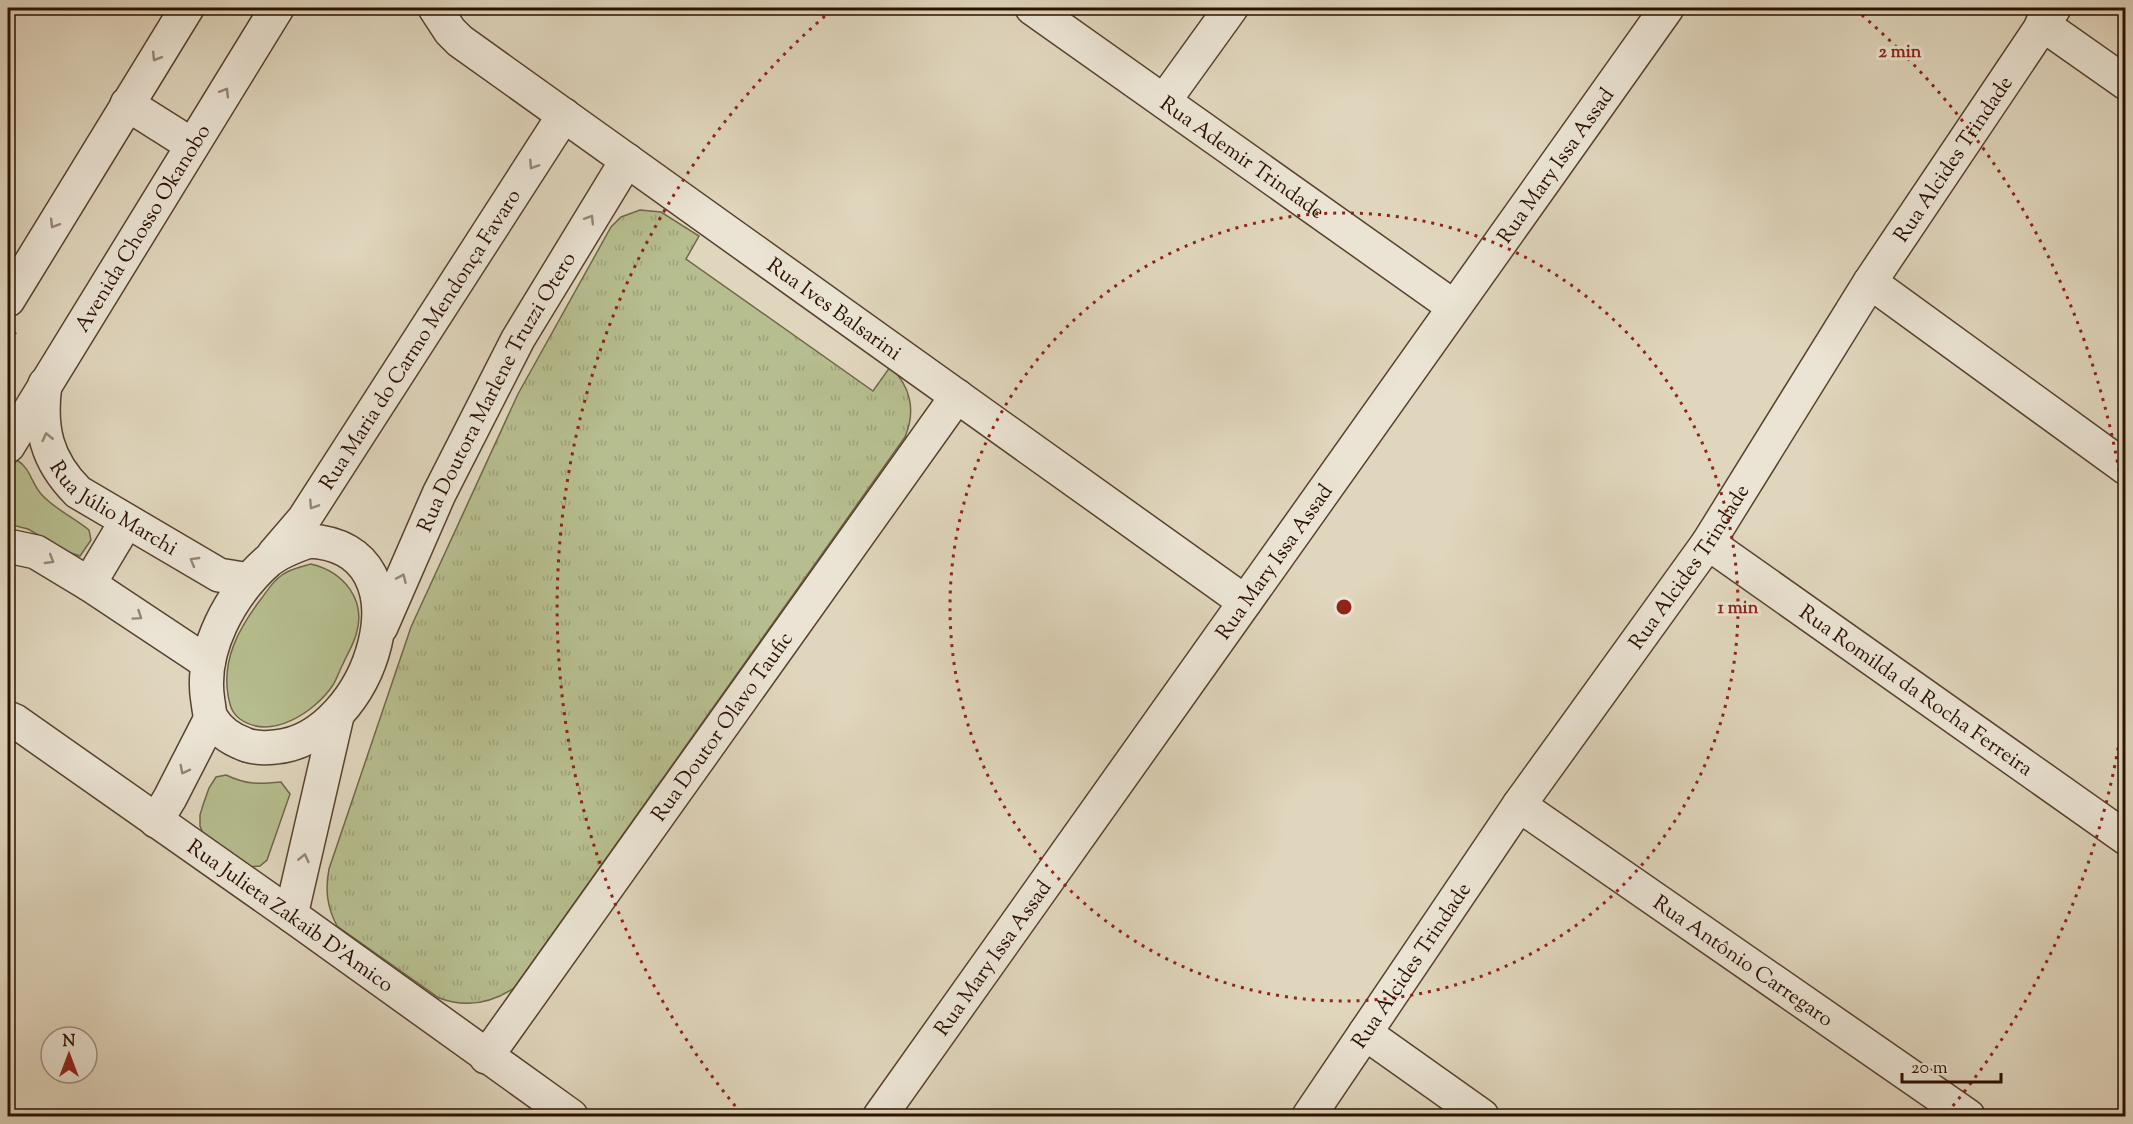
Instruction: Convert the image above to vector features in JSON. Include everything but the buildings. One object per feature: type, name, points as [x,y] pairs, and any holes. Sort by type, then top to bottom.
[{"type":"street","points":[[8,300],[187,8]]},
{"type":"street","name":"Avenida Chosso Okanobo","points":[[8,446],[277,8]]},
{"type":"street","name":"Rua Ives Balsarini","points":[[435,8],[450,31],[460,41],[1245,602]]},
{"type":"street","name":"Rua Ademir Trindade","points":[[1032,8],[1454,307]]},
{"type":"street","points":[[1164,101],[1231,8]]},
{"type":"street","name":"Rua Mary Issa Assad","points":[[880,1116],[1667,8]]},
{"type":"street","points":[[2048,16],[2126,83]]},
{"type":"street","name":"Rua Alcides Trindade","points":[[1309,1116],[1519,804],[1708,543],[1870,282],[2048,16]]},
{"type":"street","points":[[127,104],[192,145]]},
{"type":"street","name":"Rua Maria do Carmo Mendonça Favaro","points":[[260,569],[304,519],[564,115]]},
{"type":"street","name":"Rua Doutora Marlene Truzzi Otero","points":[[379,631],[439,494],[518,339],[627,160]]},
{"type":"street","points":[[1870,282],[2126,468]]},
{"type":"street","name":"Rua Júlio Marchi","points":[[45,384],[43,422],[53,459],[62,477],[78,492],[219,575],[260,569]]},
{"type":"street","name":"Rua Doutor Olavo Taufic","points":[[486,1057],[957,396]]},
{"type":"street","points":[[89,584],[126,522]]},
{"type":"street","points":[[309,541],[322,542],[348,552],[359,560],[374,587],[378,601],[379,631],[372,655],[349,701],[337,716],[308,738],[288,746],[268,748],[246,745],[226,735],[211,718],[206,691],[208,663],[218,632],[231,605],[260,569],[289,549],[309,541]]},
{"type":"street","name":"Rua Romilda da Rocha Ferreira","points":[[1708,543],[2126,838]]},
{"type":"street","points":[[8,546],[36,552],[89,584],[208,663]]},
{"type":"street","points":[[291,915],[337,716]]},
{"type":"street","name":"Rua Julieta Zakaib D'Amico","points":[[8,718],[291,915],[570,1116]]},
{"type":"street","points":[[156,821],[211,718]]},
{"type":"street","name":"Rua Antônio Carregaro","points":[[1519,804],[1968,1116]]},
{"type":"street","points":[[1365,1033],[1482,1116]]},
{"type":"green space","points":[[640,210],[661,212],[699,236],[686,259],[873,391],[890,367],[903,382],[910,399],[908,427],[905,437],[514,988],[496,998],[478,1003],[449,1001],[439,998],[337,926],[328,898],[329,869],[411,627],[518,394],[611,227],[621,217]]},
{"type":"green space","points":[[17,460],[47,500],[89,530],[91,540],[80,556],[68,552],[28,529],[8,524],[8,474]]},
{"type":"green space","points":[[311,564],[334,574],[350,589],[358,610],[359,622],[355,639],[334,683],[315,705],[304,713],[278,725],[265,727],[252,725],[237,716],[229,702],[228,669],[234,644],[246,621],[276,580],[288,571]]},
{"type":"green space","points":[[226,775],[253,783],[281,782],[290,794],[267,860],[260,866],[249,867],[204,836],[200,826],[200,815],[209,788],[216,777]]}]
